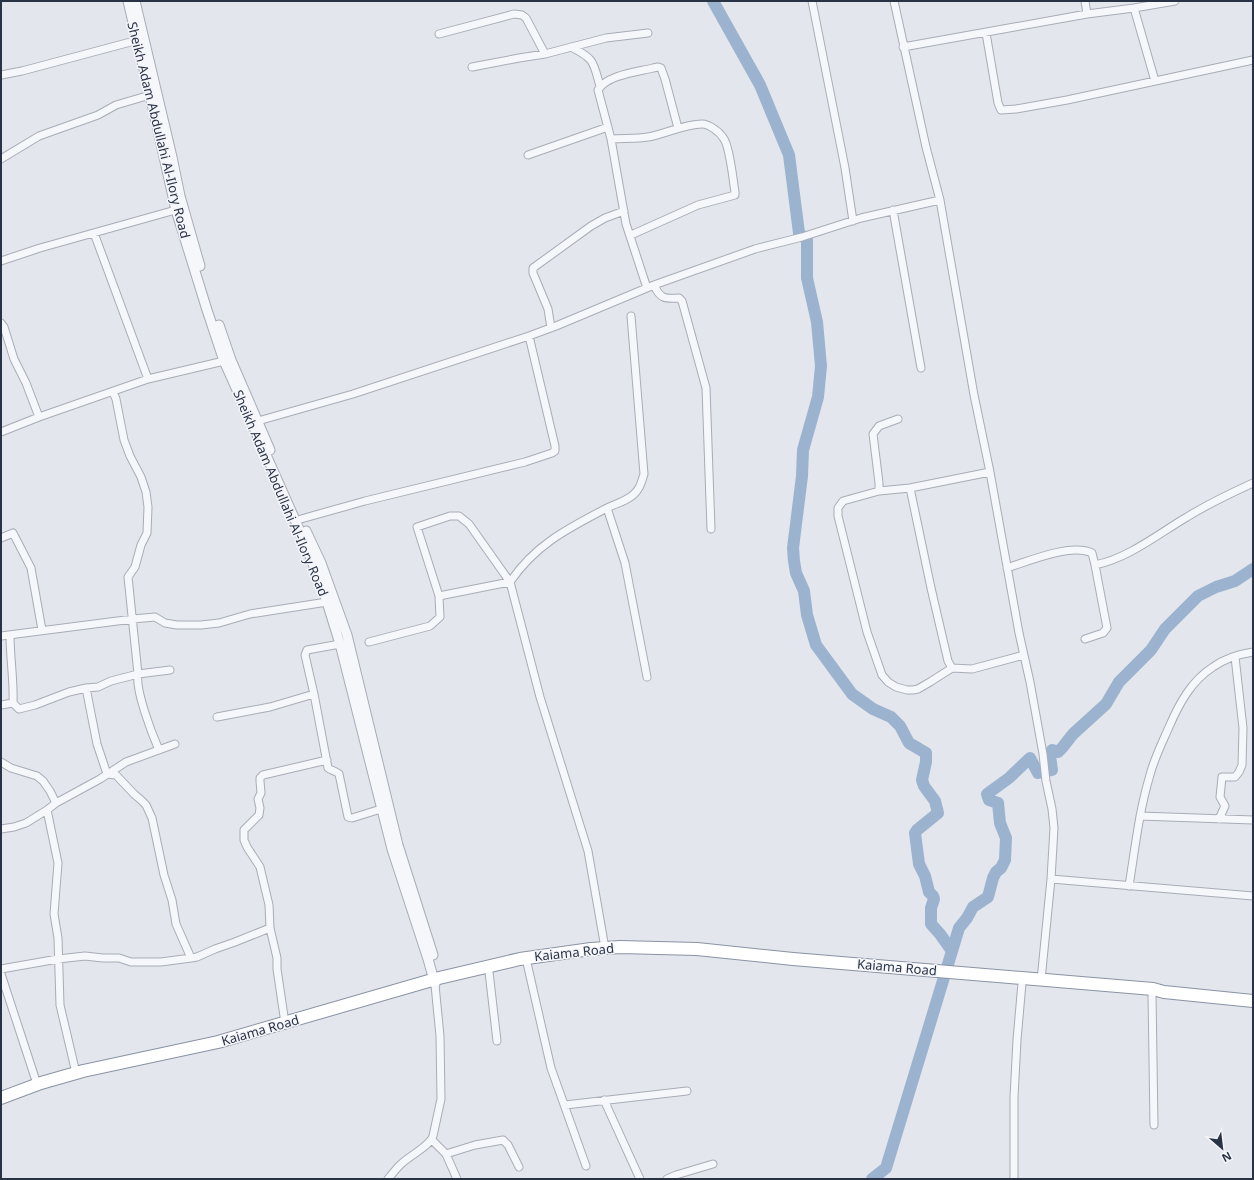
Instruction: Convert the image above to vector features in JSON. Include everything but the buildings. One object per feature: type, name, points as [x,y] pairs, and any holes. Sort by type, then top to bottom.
[{"type":"highway","name":"Kaiama Road","points":[[1,1098],[37,1084],[76,1073],[104,1066],[193,1049],[520,959],[568,951],[605,948],[643,947],[697,949],[1117,992],[1158,993],[1253,1001]]},
{"type":"highway","name":"Kaiama Road","points":[[1,1104],[53,1086],[121,1069],[217,1048],[437,982],[527,963],[578,955],[606,953],[696,955],[1153,989],[1158,993]]},
{"type":"street","name":"Sheikh Adam Abdullahi Al-Ilory Road","points":[[128,1],[179,209],[207,310],[224,360],[296,522],[327,602],[340,644],[392,848],[428,959],[437,982]]},
{"type":"street","name":"Sheikh Adam Abdullahi Al-Ilory Road","points":[[135,1],[179,209],[231,360],[321,563],[347,635],[398,845],[426,932],[437,982]]},
{"type":"street","points":[[812,1],[845,168],[853,221]]},
{"type":"street","points":[[894,1],[926,147],[940,200],[974,395],[990,472],[1052,809],[1054,828],[1051,879],[1041,980]]},
{"type":"street","points":[[1085,1],[1087,14]]},
{"type":"street","points":[[904,47],[1087,14],[1175,1]]},
{"type":"street","points":[[1134,8],[1155,81]]},
{"type":"street","points":[[439,34],[514,14],[522,15],[526,18],[545,54]]},
{"type":"street","points":[[472,67],[545,54],[606,38],[648,33]]},
{"type":"street","points":[[986,33],[998,103],[1001,110],[1016,109],[1067,100],[1253,60]]},
{"type":"street","points":[[1,75],[22,71],[138,40]]},
{"type":"street","points":[[571,47],[585,54],[593,63],[600,86],[598,90],[611,139],[626,224],[651,287],[660,296],[679,298],[682,300],[706,388],[711,529]]},
{"type":"street","points":[[600,86],[618,76],[658,67],[661,68],[678,128]]},
{"type":"street","points":[[1,159],[39,136],[98,115],[116,106],[150,95]]},
{"type":"street","points":[[611,139],[648,137],[678,128],[702,124],[714,129],[724,139],[730,163],[735,192],[734,195],[698,205],[631,235]]},
{"type":"street","points":[[528,155],[608,127]]},
{"type":"street","points":[[258,421],[353,394],[529,336],[651,287],[755,249],[802,237],[893,210],[940,200]]},
{"type":"street","points":[[1,261],[163,212],[179,209]]},
{"type":"street","points":[[893,210],[921,368]]},
{"type":"street","points":[[551,328],[548,309],[533,273],[533,268],[591,226],[604,218],[624,211]]},
{"type":"street","points":[[94,233],[148,379]]},
{"type":"street","points":[[439,596],[510,582],[522,565],[543,545],[607,508],[632,497],[639,489],[644,474],[631,316]]},
{"type":"street","points":[[1,322],[14,359],[26,383],[39,417]]},
{"type":"street","points":[[301,519],[365,501],[525,462],[555,451],[556,446],[529,336]]},
{"type":"street","points":[[1,432],[39,417],[148,379],[224,360]]},
{"type":"street","points":[[113,392],[116,399],[124,440],[130,456],[141,477],[146,492],[148,507],[146,533],[135,567],[128,577],[134,619],[138,684],[153,736],[159,750]]},
{"type":"street","points":[[879,492],[873,434],[879,426],[898,419]]},
{"type":"street","points":[[990,472],[910,488],[879,492],[843,501],[838,508],[838,516],[865,624],[882,675],[888,682],[896,687],[913,690],[918,689],[952,668],[972,669],[1024,655]]},
{"type":"street","points":[[1095,564],[1114,560],[1133,550],[1189,515],[1253,483]]},
{"type":"street","points":[[910,488],[948,661],[952,668]]},
{"type":"street","points":[[607,508],[628,574],[647,677]]},
{"type":"street","points":[[369,642],[430,626],[440,617],[439,596],[417,527],[450,516],[459,516],[469,524],[510,582],[540,697],[588,851],[605,948]]},
{"type":"street","points":[[1,538],[14,533],[31,568],[42,630]]},
{"type":"street","points":[[1007,568],[1059,552],[1078,549],[1092,552],[1107,628],[1103,633],[1085,639]]},
{"type":"street","points":[[1,636],[155,617],[165,623],[177,625],[201,625],[219,623],[250,614],[327,602]]},
{"type":"street","points":[[10,635],[13,703],[19,709],[35,705],[69,692],[98,687],[111,681],[138,674],[170,670]]},
{"type":"street","points":[[340,644],[306,650],[305,655],[328,768],[339,774],[348,817],[352,818],[381,809]]},
{"type":"street","points":[[1129,886],[1140,816],[1150,775],[1178,705],[1193,685],[1209,670],[1227,659],[1253,652]]},
{"type":"street","points":[[1219,819],[1225,806],[1220,797],[1222,777],[1234,777],[1239,772],[1242,765],[1243,728],[1235,657]]},
{"type":"street","points":[[86,688],[97,744],[108,774]]},
{"type":"street","points":[[216,718],[270,707],[314,694]]},
{"type":"street","points":[[1,705],[13,703]]},
{"type":"street","points":[[1,829],[26,823],[56,803],[108,774],[126,762],[175,744]]},
{"type":"street","points":[[286,1023],[276,969],[277,958],[270,928],[269,905],[260,867],[247,848],[244,840],[244,830],[259,815],[260,808],[258,799],[261,793],[260,778],[263,775],[327,760]]},
{"type":"street","points":[[1,762],[11,768],[37,776],[43,781],[56,803]]},
{"type":"street","points":[[108,774],[116,775],[141,800],[152,818],[164,876],[172,900],[176,924],[191,958]]},
{"type":"street","points":[[47,810],[58,863],[54,914],[58,938],[60,1005],[76,1073]]},
{"type":"street","points":[[1140,816],[1253,820]]},
{"type":"street","points":[[1051,879],[1253,896]]},
{"type":"street","points":[[1,969],[85,956],[119,958],[131,962],[161,962],[191,958],[270,928]]},
{"type":"street","points":[[527,963],[551,1068],[586,1166]]},
{"type":"street","points":[[489,972],[497,1041]]},
{"type":"street","points":[[1,974],[37,1084]]},
{"type":"street","points":[[388,1179],[400,1164],[432,1140],[441,1099],[437,982]]},
{"type":"street","points":[[1014,1179],[1014,1097],[1022,983]]},
{"type":"street","points":[[1154,1125],[1158,993]]},
{"type":"street","points":[[565,1105],[687,1091]]},
{"type":"street","points":[[604,1100],[640,1179]]},
{"type":"street","points":[[432,1140],[446,1154],[458,1179]]},
{"type":"street","points":[[446,1154],[475,1145],[503,1140],[508,1145],[519,1167]]},
{"type":"street","points":[[667,1179],[713,1164]]},
{"type":"waterway","points":[[713,1],[760,85],[789,155],[799,233],[807,240],[807,278],[817,322],[821,366],[818,397],[803,450],[802,476],[793,548],[796,573],[804,591],[807,615],[816,645],[852,694],[873,709],[891,717],[900,726],[909,743],[926,753],[926,762],[922,780],[924,786],[935,801],[938,813],[915,833],[919,864],[925,876],[929,892],[934,899],[931,908],[931,924],[952,951]]},
{"type":"waterway","points":[[872,1179],[886,1168],[959,928],[973,907],[988,897],[993,878],[1005,860],[1006,838],[1000,823],[998,803],[989,800],[987,794],[1009,778],[1030,758],[1038,773],[1052,770],[1050,756],[1052,750],[1058,752],[1073,734],[1106,704],[1119,682],[1151,650],[1165,629],[1198,596],[1216,587],[1235,581],[1253,569]]}]
